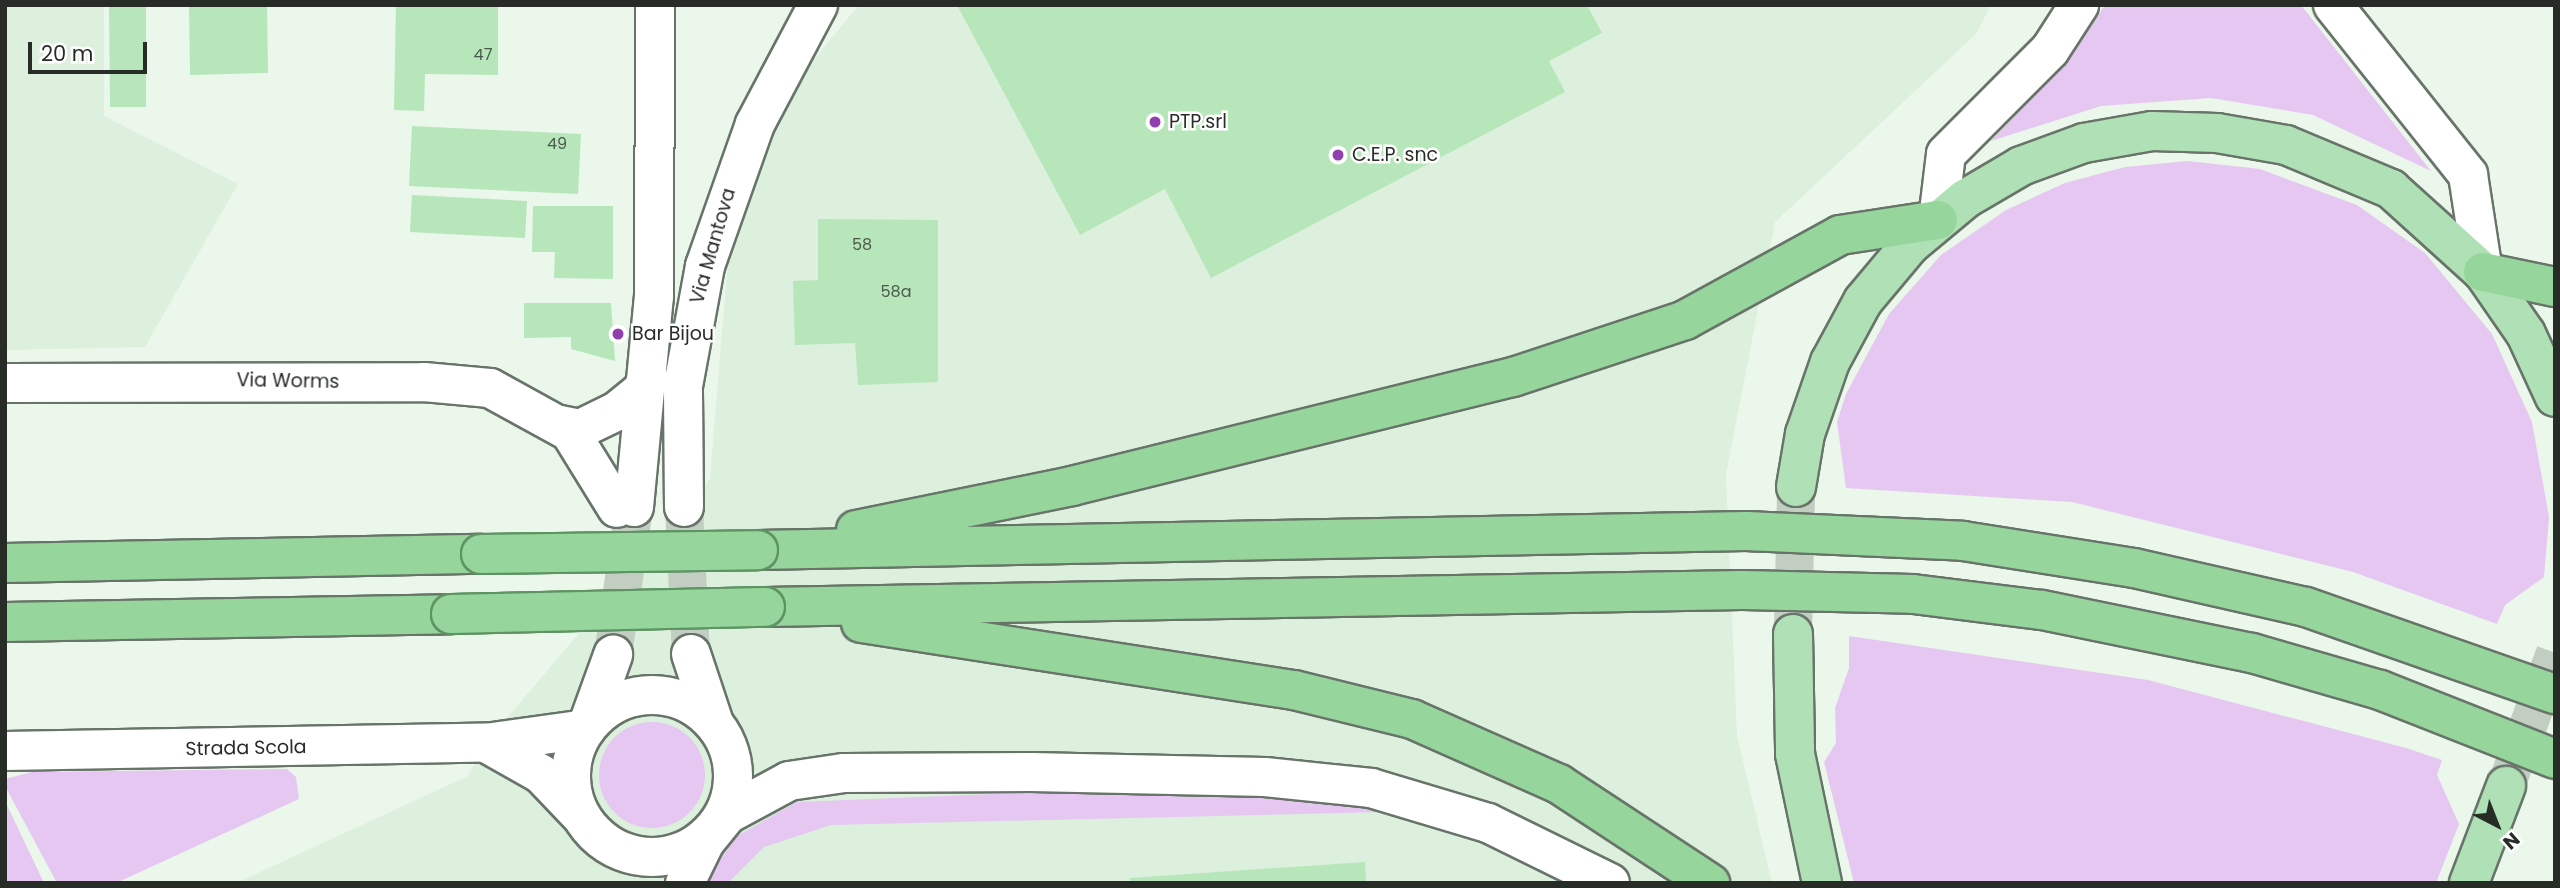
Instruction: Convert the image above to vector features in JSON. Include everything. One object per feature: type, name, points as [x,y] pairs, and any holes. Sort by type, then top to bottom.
[{"type":"highway","points":[[758,550],[1072,486],[1513,377],[1685,320],[1840,235],[1938,220]]},
{"type":"highway","points":[[2483,272],[2555,287]]},
{"type":"highway","points":[[5,563],[1746,531],[1964,541],[2145,570],[2306,607],[2555,694]]},
{"type":"highway","points":[[5,622],[1742,590],[1913,594],[2074,615],[2262,656],[2380,690],[2555,759]]},
{"type":"highway","points":[[765,607],[1377,709],[1523,764],[1710,883]]},
{"type":"main road","points":[[560,425],[580,429],[617,411],[642,391],[649,376],[654,263],[655,5]]},
{"type":"main road","name":"Via Mantova","points":[[684,507],[683,386],[705,266],[755,124],[818,5]]},
{"type":"main road","points":[[1938,220],[1946,154],[2050,50],[2079,5]]},
{"type":"main road","points":[[2333,5],[2469,176],[2483,272]]},
{"type":"main road","points":[[1796,487],[1816,397],[1845,330],[1884,273],[1938,220],[2001,177],[2084,143],[2152,131],[2217,133],[2286,145],[2358,171],[2423,212],[2483,272],[2526,334],[2555,397]]},
{"type":"main road","name":"Via Worms","points":[[5,383],[453,383],[503,392],[560,425],[575,437],[626,508],[649,376]]},
{"type":"main road","points":[[1793,634],[1795,754],[1822,883]]},
{"type":"main road","points":[[685,883],[717,825],[734,774],[691,654]]},
{"type":"main road","points":[[612,655],[571,778],[589,826],[632,855],[658,857],[697,844],[717,825],[772,787],[835,773],[1265,777],[1371,788],[1441,806],[1610,883]]},
{"type":"main road","points":[[586,729],[616,704],[640,696],[681,700],[715,723]]},
{"type":"main road","name":"Strada Scola","points":[[5,751],[486,743],[586,729]]},
{"type":"main road","points":[[486,743],[541,774],[589,826],[629,883]]},
{"type":"main road","points":[[2469,883],[2506,786]]},
{"type":"shaded area","points":[[5,5],[104,5],[104,116],[238,184],[145,347],[5,350]]},
{"type":"shaded area","points":[[859,5],[1991,5],[1976,34],[1775,222],[1726,474],[1737,736],[1772,883],[236,883],[468,776],[486,743],[710,479],[731,224],[776,105]]},
{"type":"shaded area","points":[[2105,5],[2301,5],[2431,171],[2313,115],[2211,98],[2101,106],[1991,141],[2066,63]]},
{"type":"shaded area","points":[[2188,161],[2260,169],[2357,205],[2425,253],[2492,334],[2532,422],[2549,517],[2544,577],[2505,605],[2497,624],[2353,572],[2072,502],[1846,488],[1837,422],[1846,394],[1889,314],[1941,255],[2006,210],[2065,183],[2125,167]]},
{"type":"shaded area","points":[[1849,636],[2148,680],[2406,748],[2442,760],[2437,775],[2459,824],[2436,883],[1854,883],[1824,762],[1836,743],[1835,708],[1849,668]]},
{"type":"shaded area","points":[[652,722],[672,726],[690,737],[701,755],[705,775],[701,795],[690,813],[672,824],[652,828],[632,824],[614,813],[603,795],[599,775],[603,755],[614,737],[632,726]]},
{"type":"shaded area","points":[[287,769],[296,777],[299,799],[116,883],[57,883],[5,786],[5,779],[32,772]]},
{"type":"shaded area","points":[[1094,790],[1326,799],[1384,812],[831,825],[764,847],[728,883],[704,883],[737,836],[797,802]]},
{"type":"shaded area","points":[[5,801],[44,883],[5,883]]},
{"type":"building","points":[[109,5],[146,5],[146,107],[110,107]]},
{"type":"building","points":[[189,5],[267,5],[268,73],[190,75]]},
{"type":"building","points":[[396,5],[498,5],[498,75],[425,74],[424,111],[394,110]]},
{"type":"building","points":[[957,5],[1587,5],[1602,33],[1549,61],[1565,92],[1211,278],[1165,189],[1080,235]]},
{"type":"building","points":[[412,126],[581,134],[578,194],[409,186]]},
{"type":"building","points":[[412,195],[527,201],[525,238],[410,232]]},
{"type":"building","points":[[533,206],[613,206],[613,279],[554,278],[555,252],[532,252]]},
{"type":"building","points":[[818,219],[938,220],[938,382],[858,385],[855,343],[795,345],[793,281],[818,280]]},
{"type":"building","points":[[524,303],[611,303],[615,361],[571,349],[571,337],[524,338]]},
{"type":"building","points":[[1365,862],[1366,883],[1131,883],[1130,878]]},
{"type":"tunnel","points":[[1793,634],[1796,487]]},
{"type":"tunnel","points":[[613,655],[634,507]]},
{"type":"tunnel","points":[[684,507],[691,654]]},
{"type":"tunnel","points":[[2506,786],[2555,653]]},
{"type":"place","name":"PTP.srl","points":[[1155,122]]},
{"type":"place","name":"C.E.P. snc","points":[[1338,155]]},
{"type":"place","name":"Bar Bijou","points":[[618,334]]}]
